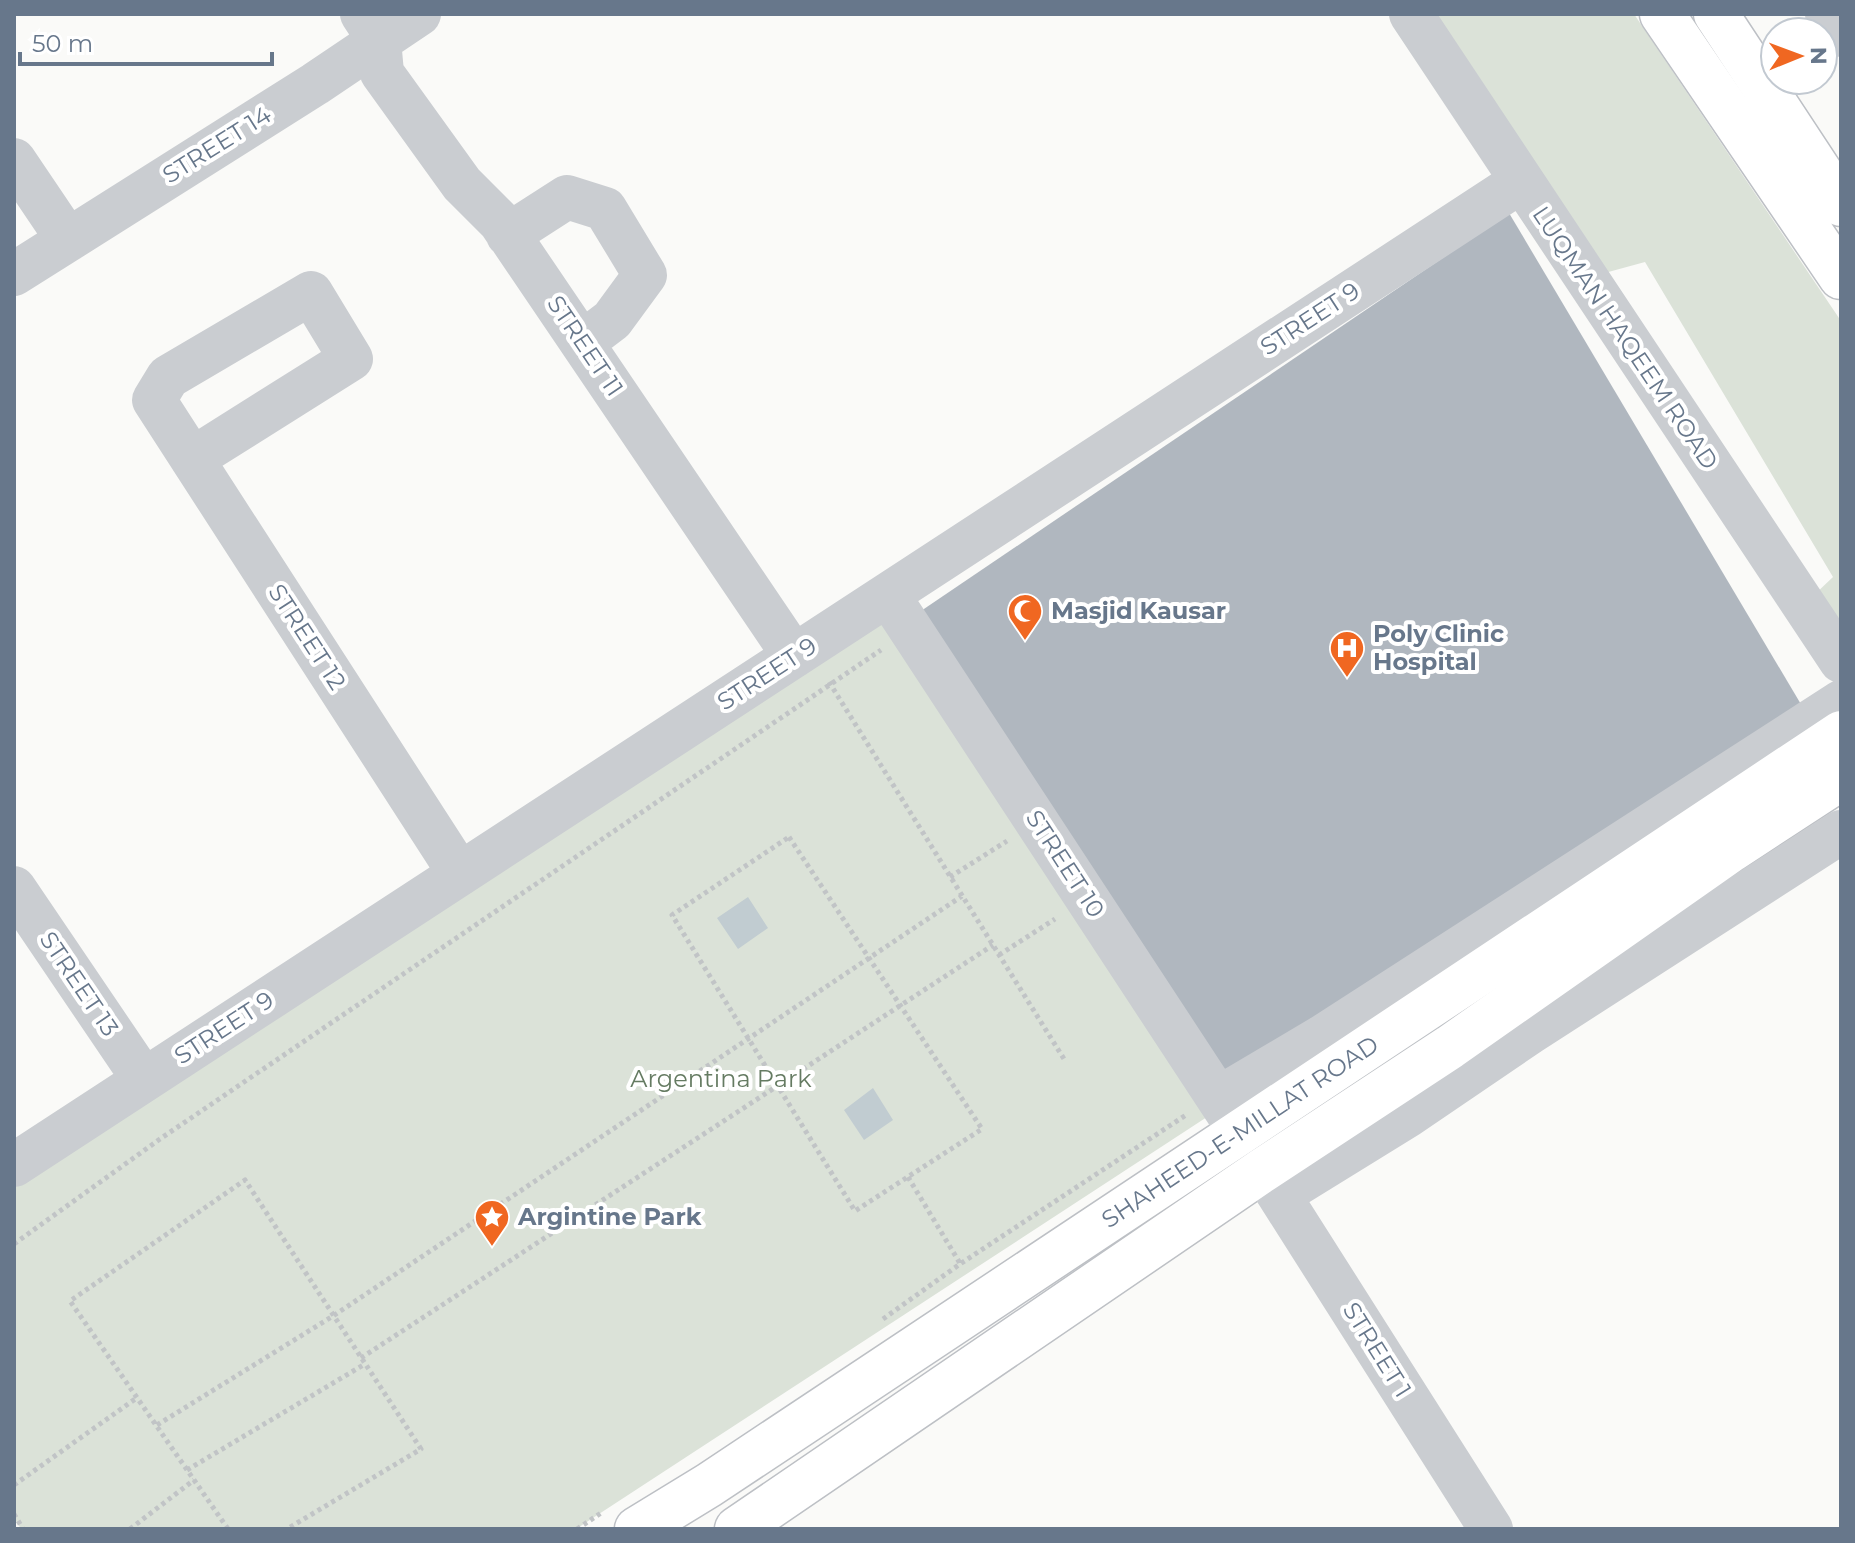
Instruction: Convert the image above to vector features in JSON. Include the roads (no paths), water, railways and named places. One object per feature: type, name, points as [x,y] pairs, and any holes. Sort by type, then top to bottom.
[{"type":"main road","points":[[1662,14],[1841,277]]},
{"type":"main road","points":[[1716,14],[1841,204]]},
{"type":"main road","name":"SHAHEED-E-MILLAT ROAD","points":[[620,1520],[709,1485],[983,1302],[1215,1115],[1432,1003],[1841,733]]},
{"type":"main road","name":"SHAHEED-E-MILLAT ROAD","points":[[740,1528],[1271,1183],[1450,1047],[1731,850],[1841,778]]},
{"type":"street","name":"STREET 14","points":[[14,274],[315,84],[371,27],[419,14]]},
{"type":"street","name":"LUQMAN HAQEEM ROAD","points":[[1411,14],[1841,661]]},
{"type":"street","points":[[1827,14],[1841,35]]},
{"type":"street","name":"STREET 11","points":[[371,27],[382,73],[462,184],[504,228],[800,652]]},
{"type":"street","points":[[14,160],[68,240]]},
{"type":"street","name":"STREET 9","points":[[14,1165],[1520,182]]},
{"type":"street","points":[[504,228],[567,197],[605,209],[645,275],[612,320],[583,342]]},
{"type":"street","name":"STREET 12","points":[[192,459],[351,359],[311,293],[168,377],[154,400],[192,459],[460,874]]},
{"type":"street","name":"STREET 10","points":[[888,595],[1087,898],[1215,1115]]},
{"type":"street","name":"SHAHEED-E-MILLAT ROAD","points":[[1215,1115],[1322,1037],[1841,702]]},
{"type":"street","name":"SHAHEED-E-MILLAT ROAD","points":[[1271,1183],[1407,1116],[1529,1033],[1841,832]]},
{"type":"street","name":"STREET 13","points":[[14,888],[144,1080]]},
{"type":"street","name":"STREET 1","points":[[1271,1183],[1491,1529]]},
{"type":"street","points":[[709,1485],[740,1528]]},
{"type":"place","name":"Masjid Kausar","points":[[1025,642]]},
{"type":"place","name":"Poly Clinic Hospital","points":[[1347,679]]},
{"type":"place","name":"Argintine Park","points":[[492,1248]]},
{"type":"park label","name":"Argentina Park","points":[[721,1079]]}]
